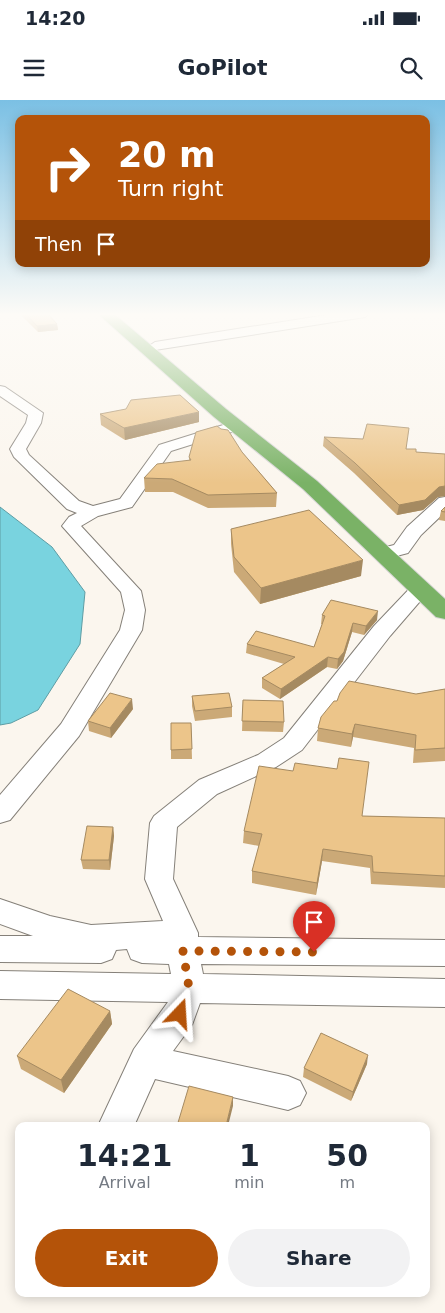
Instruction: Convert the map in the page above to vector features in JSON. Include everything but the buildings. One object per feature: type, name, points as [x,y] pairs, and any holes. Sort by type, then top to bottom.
[{"type":"highway","points":[[170,370],[236,426],[393,551]]},
{"type":"highway","points":[[184,370],[233,411],[325,482],[433,589],[445,612]]},
{"type":"street","points":[[0,390],[36,413],[33,425],[20,442],[18,449],[22,457],[73,506],[92,512]]},
{"type":"street","points":[[0,813],[70,730],[131,630],[135,610],[131,591],[71,526],[75,521],[92,512],[106,510],[126,503],[165,448],[236,426]]},
{"type":"street","points":[[393,551],[445,502]]},
{"type":"street","points":[[118,1122],[146,1062],[180,1014],[189,988],[183,942],[159,880],[164,823],[208,787],[267,761],[292,744],[328,702],[382,631],[433,589]]},
{"type":"street","points":[[0,911],[49,929],[91,938],[445,953]]},
{"type":"street","points":[[0,949],[183,942]]},
{"type":"street","points":[[0,985],[445,993]]},
{"type":"street","points":[[146,1062],[288,1093]]},
{"type":"water","points":[[0,507],[52,547],[85,592],[80,644],[38,710],[11,723],[0,725]]},
{"type":"route","points":[[180,1014],[189,988],[183,951],[314,952]]}]
